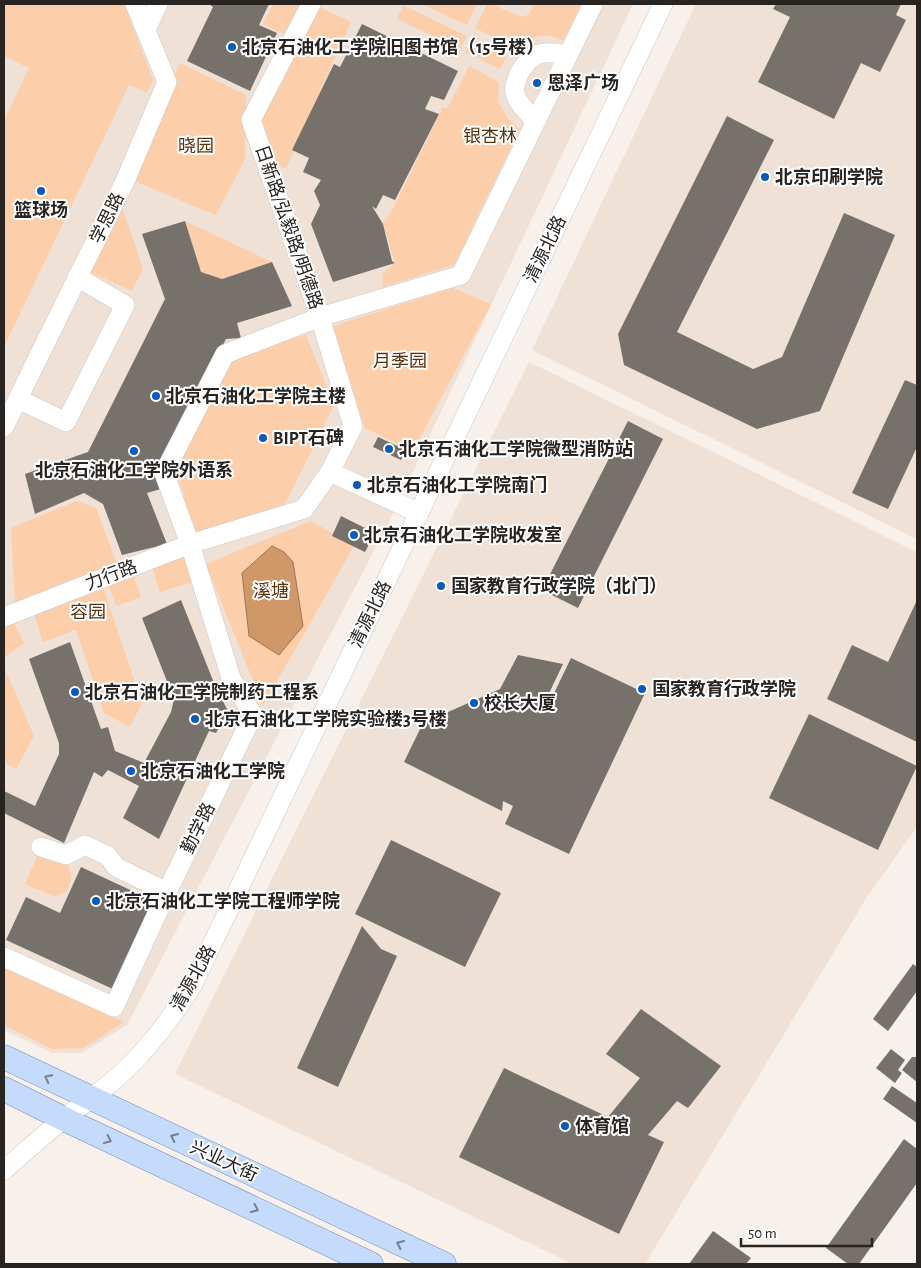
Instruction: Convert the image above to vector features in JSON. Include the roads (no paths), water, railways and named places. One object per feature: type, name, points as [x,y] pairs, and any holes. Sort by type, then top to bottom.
[{"type":"main road","name":"兴业大街","points":[[4,1057],[444,1264]]},
{"type":"main road","name":"兴业大街","points":[[4,1089],[371,1264]]},
{"type":"street","name":"学思路","points":[[4,428],[124,181],[167,82],[135,4]]},
{"type":"street","points":[[146,30],[158,4]]},
{"type":"street","name":"日新路/弘毅路/明德路","points":[[311,4],[251,120],[320,317],[461,275],[593,4]]},
{"type":"street","name":"清源北路","points":[[4,1170],[122,1073],[173,1016],[193,984],[662,4]]},
{"type":"street","points":[[536,122],[514,93],[516,80],[529,60],[540,53],[553,52],[568,55]]},
{"type":"street","points":[[18,400],[66,422],[124,306],[77,278]]},
{"type":"street","points":[[190,544],[164,473],[225,354],[320,317]]},
{"type":"street","name":"力行路","points":[[4,617],[190,544],[304,509],[330,472],[353,426],[320,317]]},
{"type":"street","points":[[330,472],[419,513]]},
{"type":"street","name":"勤学路","points":[[167,892],[253,715],[231,678],[190,544]]},
{"type":"street","points":[[11,960],[114,1007],[167,892],[116,867],[108,856],[85,846],[66,855],[41,847]]},
{"type":"place","name":"北京石油化工学院旧图书馆（15号楼）","points":[[232,47]]},
{"type":"place","name":"恩泽广场","points":[[537,83]]},
{"type":"place","name":"北京印刷学院","points":[[765,177]]},
{"type":"place","name":"篮球场","points":[[41,191]]},
{"type":"place","name":"北京石油化工学院主楼","points":[[156,396]]},
{"type":"place","name":"BIPT石碑","points":[[263,438]]},
{"type":"place","name":"北京石油化工学院微型消防站","points":[[389,449]]},
{"type":"place","name":"北京石油化工学院外语系","points":[[134,451]]},
{"type":"place","name":"北京石油化工学院南门","points":[[357,485]]},
{"type":"place","name":"北京石油化工学院收发室","points":[[354,535]]},
{"type":"place","name":"国家教育行政学院（北门）","points":[[441,586]]},
{"type":"place","name":"国家教育行政学院","points":[[642,689]]},
{"type":"place","name":"北京石油化工学院制药工程系","points":[[75,692]]},
{"type":"place","name":"校长大厦","points":[[474,703]]},
{"type":"place","name":"北京石油化工学院实验楼3号楼","points":[[195,719]]},
{"type":"place","name":"北京石油化工学院","points":[[131,771]]},
{"type":"place","name":"北京石油化工学院工程师学院","points":[[96,901]]},
{"type":"place","name":"体育馆","points":[[565,1126]]},
{"type":"park label","name":"银杏林","points":[[490,136]]},
{"type":"park label","name":"晓园","points":[[196,146]]},
{"type":"park label","name":"月季园","points":[[400,361]]},
{"type":"park label","name":"溪塘","points":[[271,591]]},
{"type":"park label","name":"容园","points":[[88,612]]}]
